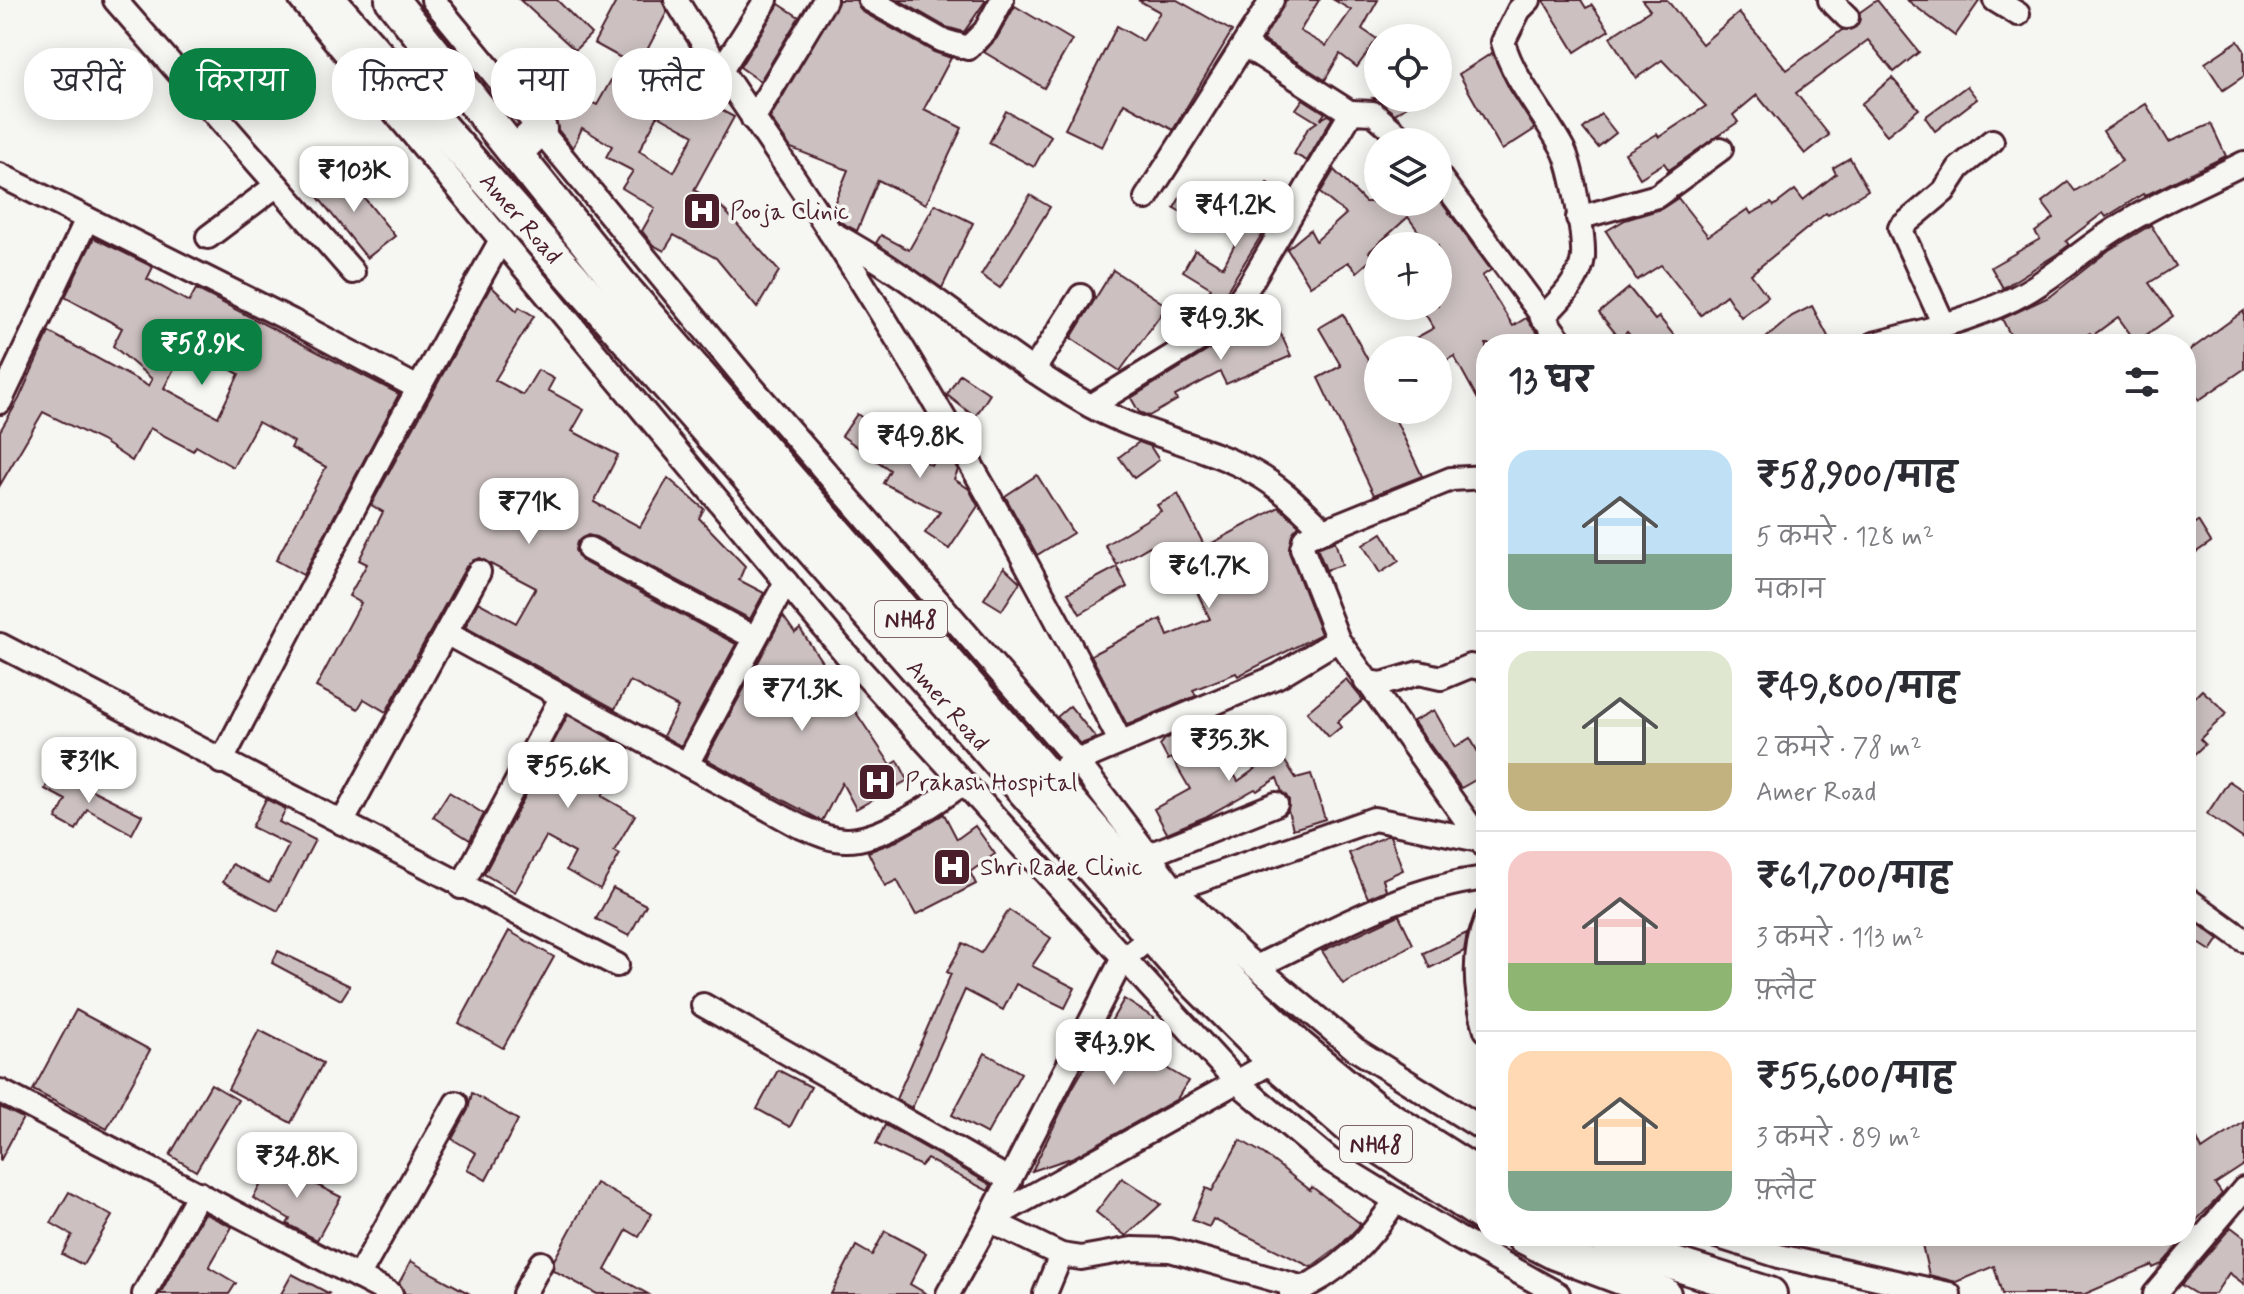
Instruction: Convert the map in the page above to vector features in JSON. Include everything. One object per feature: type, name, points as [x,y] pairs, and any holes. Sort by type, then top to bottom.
[{"type":"highway","name":"Amer Road","points":[[329,0],[1152,936],[1274,1061],[1351,1128],[1476,1210]]},
{"type":"highway","name":"Amer Road","points":[[392,0],[620,284],[1192,943],[1298,1046],[1373,1108],[1476,1174]]},
{"type":"highway","points":[[515,153],[540,129]]},
{"type":"highway","points":[[1541,1246],[1664,1294]]},
{"type":"highway","points":[[1623,1246],[1770,1294]]},
{"type":"street","points":[[115,0],[353,272]]},
{"type":"street","points":[[301,0],[786,582],[962,784],[1238,1083],[1330,1160],[1558,1294]]},
{"type":"street","points":[[433,0],[751,386],[1077,761],[1174,889],[1256,967],[1355,1049],[1476,1125]]},
{"type":"street","points":[[676,0],[705,48]]},
{"type":"street","points":[[732,53],[766,0]]},
{"type":"street","points":[[753,119],[825,0]]},
{"type":"street","points":[[870,0],[941,40],[968,48],[985,31],[1002,0]]},
{"type":"street","points":[[1146,198],[1272,0]]},
{"type":"street","points":[[1529,0],[1519,10],[1503,42],[1508,60],[1564,151],[1572,173],[1583,259],[1570,286],[1542,318]]},
{"type":"street","points":[[1830,0],[1847,17]]},
{"type":"street","points":[[1995,0],[2018,14]]},
{"type":"street","points":[[1244,45],[1351,112],[1373,113],[1391,128]]},
{"type":"street","points":[[732,89],[830,231],[984,486],[1120,741]]},
{"type":"street","points":[[1091,406],[1221,326],[1250,284],[1351,112]]},
{"type":"street","points":[[1944,325],[1900,236],[1900,228],[1944,191],[1959,168],[1992,141]]},
{"type":"street","points":[[1578,218],[1657,196],[1721,149]]},
{"type":"street","points":[[1911,334],[1944,325],[2017,297],[2157,204],[2244,163]]},
{"type":"street","points":[[0,175],[418,388]]},
{"type":"street","points":[[208,237],[277,185]]},
{"type":"street","points":[[1452,194],[1555,334]]},
{"type":"street","points":[[0,402],[87,219]]},
{"type":"street","points":[[830,231],[897,270],[1033,371],[1091,406],[1256,474],[1287,495],[1325,531]]},
{"type":"street","points":[[221,762],[418,388],[501,240]]},
{"type":"street","points":[[1033,371],[1081,296]]},
{"type":"street","points":[[1476,478],[1451,479],[1305,538],[1302,548],[1338,640],[1476,834]]},
{"type":"street","points":[[589,549],[755,638]]},
{"type":"street","points":[[342,823],[479,572]]},
{"type":"street","points":[[687,764],[786,582]]},
{"type":"street","points":[[446,633],[799,826],[830,838],[849,840],[919,815],[962,784]]},
{"type":"street","points":[[1047,775],[1120,741],[1278,676],[1338,640]]},
{"type":"street","points":[[0,645],[461,887],[617,965]]},
{"type":"street","points":[[1366,682],[1382,684],[1419,673],[1441,678],[1470,666],[1476,667]]},
{"type":"street","points":[[461,887],[562,696]]},
{"type":"street","points":[[1149,855],[1276,804]]},
{"type":"street","points":[[1174,889],[1374,819],[1476,842]]},
{"type":"street","points":[[1256,967],[1392,902],[1434,887],[1476,880]]},
{"type":"street","points":[[2196,905],[2244,940]]},
{"type":"street","points":[[948,1294],[1122,960],[1152,936]]},
{"type":"street","points":[[703,1005],[1010,1180]]},
{"type":"street","points":[[989,1220],[1274,1061]]},
{"type":"street","points":[[0,1091],[391,1294]]},
{"type":"street","points":[[358,1277],[456,1103]]},
{"type":"street","points":[[2196,1246],[2244,1189]]},
{"type":"street","points":[[144,1294],[199,1193]]},
{"type":"street","points":[[989,1220],[1061,1255],[1081,1258],[1132,1249],[1170,1250],[1297,1291],[1358,1252],[1396,1200]]},
{"type":"street","points":[[1748,1246],[1779,1256],[1949,1294]]},
{"type":"street","points":[[2155,1294],[2196,1246]]},
{"type":"street","points":[[1045,1294],[1061,1255]]},
{"type":"street","points":[[524,1294],[541,1263]]},
{"type":"building","points":[[520,0],[557,0],[591,34],[577,48],[573,48]]},
{"type":"building","points":[[617,0],[662,0],[667,12],[648,48],[612,48],[612,53],[594,43]]},
{"type":"building","points":[[839,0],[856,0],[863,12],[934,52],[951,58],[924,109],[962,128],[926,204],[878,180],[857,231],[840,222],[832,209],[848,170],[791,148],[770,118]]},
{"type":"building","points":[[899,0],[986,0],[964,32],[946,27]]},
{"type":"building","points":[[1138,0],[1177,0],[1232,31],[1173,130],[1124,103],[1102,147],[1065,129],[1117,26],[1143,41],[1160,12]]},
{"type":"building","points":[[1286,0],[1319,0],[1300,31],[1326,46],[1351,10],[1334,0],[1378,0],[1362,29],[1364,57],[1357,67],[1340,54],[1325,80],[1263,40]]},
{"type":"building","points":[[1543,0],[1581,0],[1586,8],[1592,5],[1609,30],[1575,52]]},
{"type":"building","points":[[1642,0],[1667,0],[1702,44],[1739,13],[1787,70],[1842,30],[1856,27],[1860,12],[1877,0],[1919,52],[1894,72],[1868,40],[1796,93],[1829,135],[1805,154],[1757,95],[1733,115],[1738,122],[1669,170],[1664,163],[1640,178],[1625,153],[1657,134],[1659,137],[1706,106],[1662,60],[1636,78],[1610,37],[1650,10]]},
{"type":"building","points":[[1907,0],[1980,0],[1955,36]]},
{"type":"building","points":[[779,4],[799,17],[760,81],[740,67]]},
{"type":"building","points":[[1015,6],[1072,40],[1044,88],[984,52],[997,38]]},
{"type":"building","points":[[2238,41],[2244,50],[2244,76],[2223,90],[2205,63]]},
{"type":"building","points":[[1492,53],[1510,90],[1535,129],[1502,150],[1459,74]]},
{"type":"building","points":[[612,78],[612,120],[655,120],[639,151],[674,172],[694,135],[667,120],[732,120],[734,117],[694,190],[719,204],[779,271],[757,308],[716,258],[674,235],[664,251],[653,245],[642,231],[655,208],[622,188],[633,171],[606,157],[612,146],[582,128],[573,148],[558,130],[556,120],[596,120],[597,105]]},
{"type":"building","points":[[1892,78],[1919,109],[1887,135],[1861,104]]},
{"type":"building","points":[[1967,86],[1977,99],[1935,131],[1925,117]]},
{"type":"building","points":[[1303,99],[1325,113],[1320,120],[1328,115],[1332,118],[1307,161],[1294,154],[1308,128],[1317,122],[1296,109]]},
{"type":"building","points":[[2146,104],[2169,142],[2211,124],[2226,156],[2143,194],[2106,217],[2103,213],[2066,241],[2069,245],[2057,254],[2003,288],[1991,267],[2040,239],[2035,232],[2054,218],[2042,202],[2068,182],[2075,191],[2122,161],[2103,131]]},
{"type":"building","points":[[1006,111],[1051,136],[1034,167],[989,143]]},
{"type":"building","points":[[1601,114],[1616,133],[1598,147],[1583,129]]},
{"type":"building","points":[[1850,158],[1868,190],[1828,215],[1826,213],[1751,274],[1768,297],[1741,317],[1726,295],[1701,315],[1661,265],[1637,280],[1606,231],[1625,220],[1661,209],[1678,198],[1708,236],[1748,209],[1751,214],[1771,203],[1774,206],[1795,190],[1803,200],[1836,174],[1833,168]]},
{"type":"building","points":[[341,169],[395,236],[367,258],[313,191]]},
{"type":"building","points":[[1334,170],[1364,201],[1364,216],[1451,216],[1491,270],[1482,276],[1513,326],[1526,318],[1538,334],[1476,334],[1476,396],[1452,357],[1452,336],[1419,336],[1434,328],[1429,320],[1452,320],[1452,232],[1419,232],[1408,217],[1391,232],[1364,232],[1364,266],[1357,272],[1348,262],[1310,286],[1287,249],[1310,230],[1316,241],[1346,214],[1320,193]]},
{"type":"building","points":[[1267,183],[1287,194],[1215,310],[1203,303],[1211,288],[1183,271],[1195,250],[1223,267]]},
{"type":"building","points":[[1187,186],[1216,203],[1204,225],[1174,208]]},
{"type":"building","points":[[1030,195],[1050,207],[1000,288],[981,275]]},
{"type":"building","points":[[935,204],[973,223],[942,288],[876,243],[881,235],[909,250]]},
{"type":"building","points":[[2151,225],[2176,266],[2149,283],[2173,316],[2147,334],[2130,334],[2118,317],[2095,334],[2010,334],[2002,319],[2051,296],[2109,250]]},
{"type":"building","points":[[94,238],[153,267],[147,279],[189,302],[196,289],[399,394],[303,575],[276,560],[326,467],[291,448],[294,442],[258,422],[233,467],[196,446],[193,451],[150,428],[132,461],[102,441],[43,412],[0,485],[0,431],[19,399],[49,332],[148,386],[152,379],[113,346],[122,328],[65,297]],"holes":[[[186,345],[239,374],[218,417],[164,388]]]},
{"type":"building","points":[[1113,270],[1167,306],[1120,371],[1071,338]]},
{"type":"building","points":[[491,286],[517,311],[519,307],[534,316],[495,380],[523,395],[538,370],[554,379],[548,390],[584,410],[572,431],[618,455],[594,502],[640,527],[668,478],[704,509],[699,518],[745,566],[739,580],[764,593],[750,619],[596,537],[588,535],[577,542],[575,550],[582,561],[736,644],[681,746],[663,736],[678,707],[630,681],[615,709],[465,627],[478,602],[516,623],[536,588],[479,558],[467,565],[386,712],[364,699],[358,709],[316,687],[361,603],[349,596],[367,564],[359,560],[383,512],[371,505]]},
{"type":"building","points":[[1629,288],[1655,320],[1659,317],[1673,334],[1616,334],[1599,313]]},
{"type":"building","points":[[1812,306],[1827,334],[1771,334],[1792,316]]},
{"type":"building","points":[[1269,308],[1291,356],[1226,384],[1220,372],[1175,396],[1177,400],[1149,416],[1139,412],[1131,398],[1228,338],[1242,320]]},
{"type":"building","points":[[2244,311],[2244,369],[2199,400],[2196,395],[2196,346]]},
{"type":"building","points":[[1343,314],[1364,353],[1364,424],[1398,424],[1422,476],[1374,495],[1318,378],[1341,366],[1319,328]]},
{"type":"building","points":[[960,374],[990,394],[975,417],[947,395]]},
{"type":"building","points":[[857,414],[884,433],[881,437],[931,465],[940,448],[948,453],[958,470],[954,479],[969,489],[978,506],[949,549],[925,533],[940,512],[883,483],[890,470],[842,436]]},
{"type":"building","points":[[1139,442],[1150,446],[1159,460],[1134,478],[1119,457]]},
{"type":"building","points":[[1037,475],[1073,533],[1037,555],[1005,496]]},
{"type":"building","points":[[1178,494],[1205,547],[1279,507],[1299,525],[1292,534],[1289,552],[1321,634],[1238,676],[1236,673],[1193,690],[1196,696],[1127,725],[1091,655],[1161,619],[1168,636],[1210,619],[1180,556],[1161,566],[1150,546],[1117,565],[1105,545],[1161,511],[1157,505]]},
{"type":"building","points":[[2196,522],[2211,542],[2196,552]]},
{"type":"building","points":[[1382,533],[1399,561],[1380,573],[1363,545]]},
{"type":"building","points":[[1335,541],[1342,565],[1326,570],[1317,548]]},
{"type":"building","points":[[1004,567],[1020,582],[1002,610],[984,599]]},
{"type":"building","points":[[1117,567],[1127,587],[1080,614],[1068,593]]},
{"type":"building","points":[[783,616],[795,633],[800,629],[891,765],[898,761],[908,780],[856,809],[842,783],[822,821],[706,759]]},
{"type":"building","points":[[1346,679],[1363,700],[1337,722],[1341,727],[1329,737],[1307,712]]},
{"type":"building","points":[[2202,690],[2227,713],[2200,739],[2205,744],[2196,753],[2196,696]]},
{"type":"building","points":[[1070,706],[1096,738],[1081,744],[1057,717]]},
{"type":"building","points":[[1434,710],[1455,747],[1470,738],[1476,748],[1476,780],[1461,788],[1413,721]]},
{"type":"building","points":[[568,715],[627,748],[602,796],[635,815],[614,851],[620,854],[600,889],[566,870],[575,853],[546,837],[515,892],[484,874]]},
{"type":"building","points":[[1198,725],[1218,761],[1224,757],[1238,781],[1271,758],[1266,741],[1270,739],[1296,778],[1311,774],[1325,819],[1293,829],[1288,811],[1289,800],[1277,778],[1205,817],[1167,833],[1154,809],[1190,789],[1172,758],[1168,760],[1160,745],[1165,739]]},
{"type":"building","points":[[54,771],[142,815],[132,834],[87,809],[76,830],[56,819],[66,800],[45,789]]},
{"type":"building","points":[[2229,781],[2244,791],[2244,839],[2207,814]]},
{"type":"building","points":[[449,792],[484,814],[470,840],[433,817]]},
{"type":"building","points":[[266,799],[286,809],[279,822],[315,840],[278,911],[223,882],[232,864],[269,883],[289,845],[252,827]]},
{"type":"building","points":[[944,814],[957,839],[975,826],[995,854],[970,872],[976,884],[916,915],[897,880],[885,886],[868,852],[897,841]]},
{"type":"building","points":[[1390,836],[1403,870],[1383,879],[1386,890],[1368,898],[1349,853]]},
{"type":"building","points":[[613,888],[646,905],[629,936],[596,919]]},
{"type":"building","points":[[1009,910],[1051,938],[1032,966],[1075,988],[1065,1008],[1016,984],[1003,1010],[965,990],[912,1108],[896,1099],[951,974],[947,972],[963,943],[981,953]]},
{"type":"building","points":[[1399,915],[1413,944],[1343,984],[1322,951]]},
{"type":"building","points":[[2196,922],[2219,939],[2211,951],[2196,941]]},
{"type":"building","points":[[509,931],[554,957],[503,1048],[459,1023]]},
{"type":"building","points":[[1467,933],[1464,951],[1430,968],[1423,953]]},
{"type":"building","points":[[278,951],[350,986],[341,1000],[272,963]]},
{"type":"building","points":[[1124,999],[1154,1018],[1150,1025],[1170,1033],[1153,1060],[1188,1081],[1177,1099],[1074,1157],[1032,1171],[1072,1089]]},
{"type":"building","points":[[76,1010],[150,1050],[107,1129],[33,1090]]},
{"type":"building","points":[[259,1030],[323,1063],[291,1123],[228,1089]]},
{"type":"building","points":[[985,1053],[1021,1073],[987,1134],[952,1115]]},
{"type":"building","points":[[778,1070],[811,1087],[790,1127],[757,1109]]},
{"type":"building","points":[[211,1084],[238,1100],[196,1171],[170,1155]]},
{"type":"building","points":[[472,1093],[518,1120],[486,1180],[467,1169],[476,1153],[452,1139],[468,1110]]},
{"type":"building","points":[[0,1107],[23,1118],[0,1161]]},
{"type":"building","points":[[2244,1122],[2244,1165],[2215,1184],[2222,1194],[2196,1221],[2196,1137],[2202,1150]]},
{"type":"building","points":[[885,1125],[991,1185],[988,1191],[927,1159],[921,1166],[876,1144]]},
{"type":"building","points":[[1240,1140],[1264,1154],[1310,1190],[1312,1187],[1361,1224],[1341,1245],[1311,1267],[1213,1219],[1209,1227],[1192,1220],[1206,1188],[1212,1191]]},
{"type":"building","points":[[273,1163],[341,1197],[317,1240],[287,1224],[290,1219],[253,1198]]},
{"type":"building","points":[[1122,1178],[1161,1204],[1126,1236],[1096,1212]]},
{"type":"building","points":[[596,1183],[652,1214],[639,1237],[627,1230],[605,1270],[648,1294],[597,1294],[553,1270],[554,1260]]},
{"type":"building","points":[[69,1192],[112,1216],[83,1265],[62,1254],[72,1235],[51,1223]]},
{"type":"building","points":[[204,1213],[232,1227],[209,1267],[236,1283],[229,1294],[160,1294]]},
{"type":"building","points":[[2231,1227],[2244,1237],[2244,1284],[2229,1273],[2215,1294],[2196,1294],[2181,1285]]},
{"type":"building","points":[[885,1231],[926,1253],[910,1284],[927,1294],[831,1294],[856,1246],[872,1255]]},
{"type":"building","points":[[1922,1246],[2177,1247],[2162,1264],[2153,1268],[2152,1265],[2085,1294],[2002,1294],[1994,1266],[1956,1282],[1929,1275]]},
{"type":"building","points":[[411,1261],[470,1294],[405,1294],[399,1283]]},
{"type":"building","points":[[292,1274],[330,1294],[281,1294]]},
{"type":"place","name":"Pooja Clinic","points":[[702,211]]},
{"type":"place","name":"Prakash Hospital","points":[[877,782]]},
{"type":"place","name":"Shri Rade Clinic","points":[[952,867]]}]
